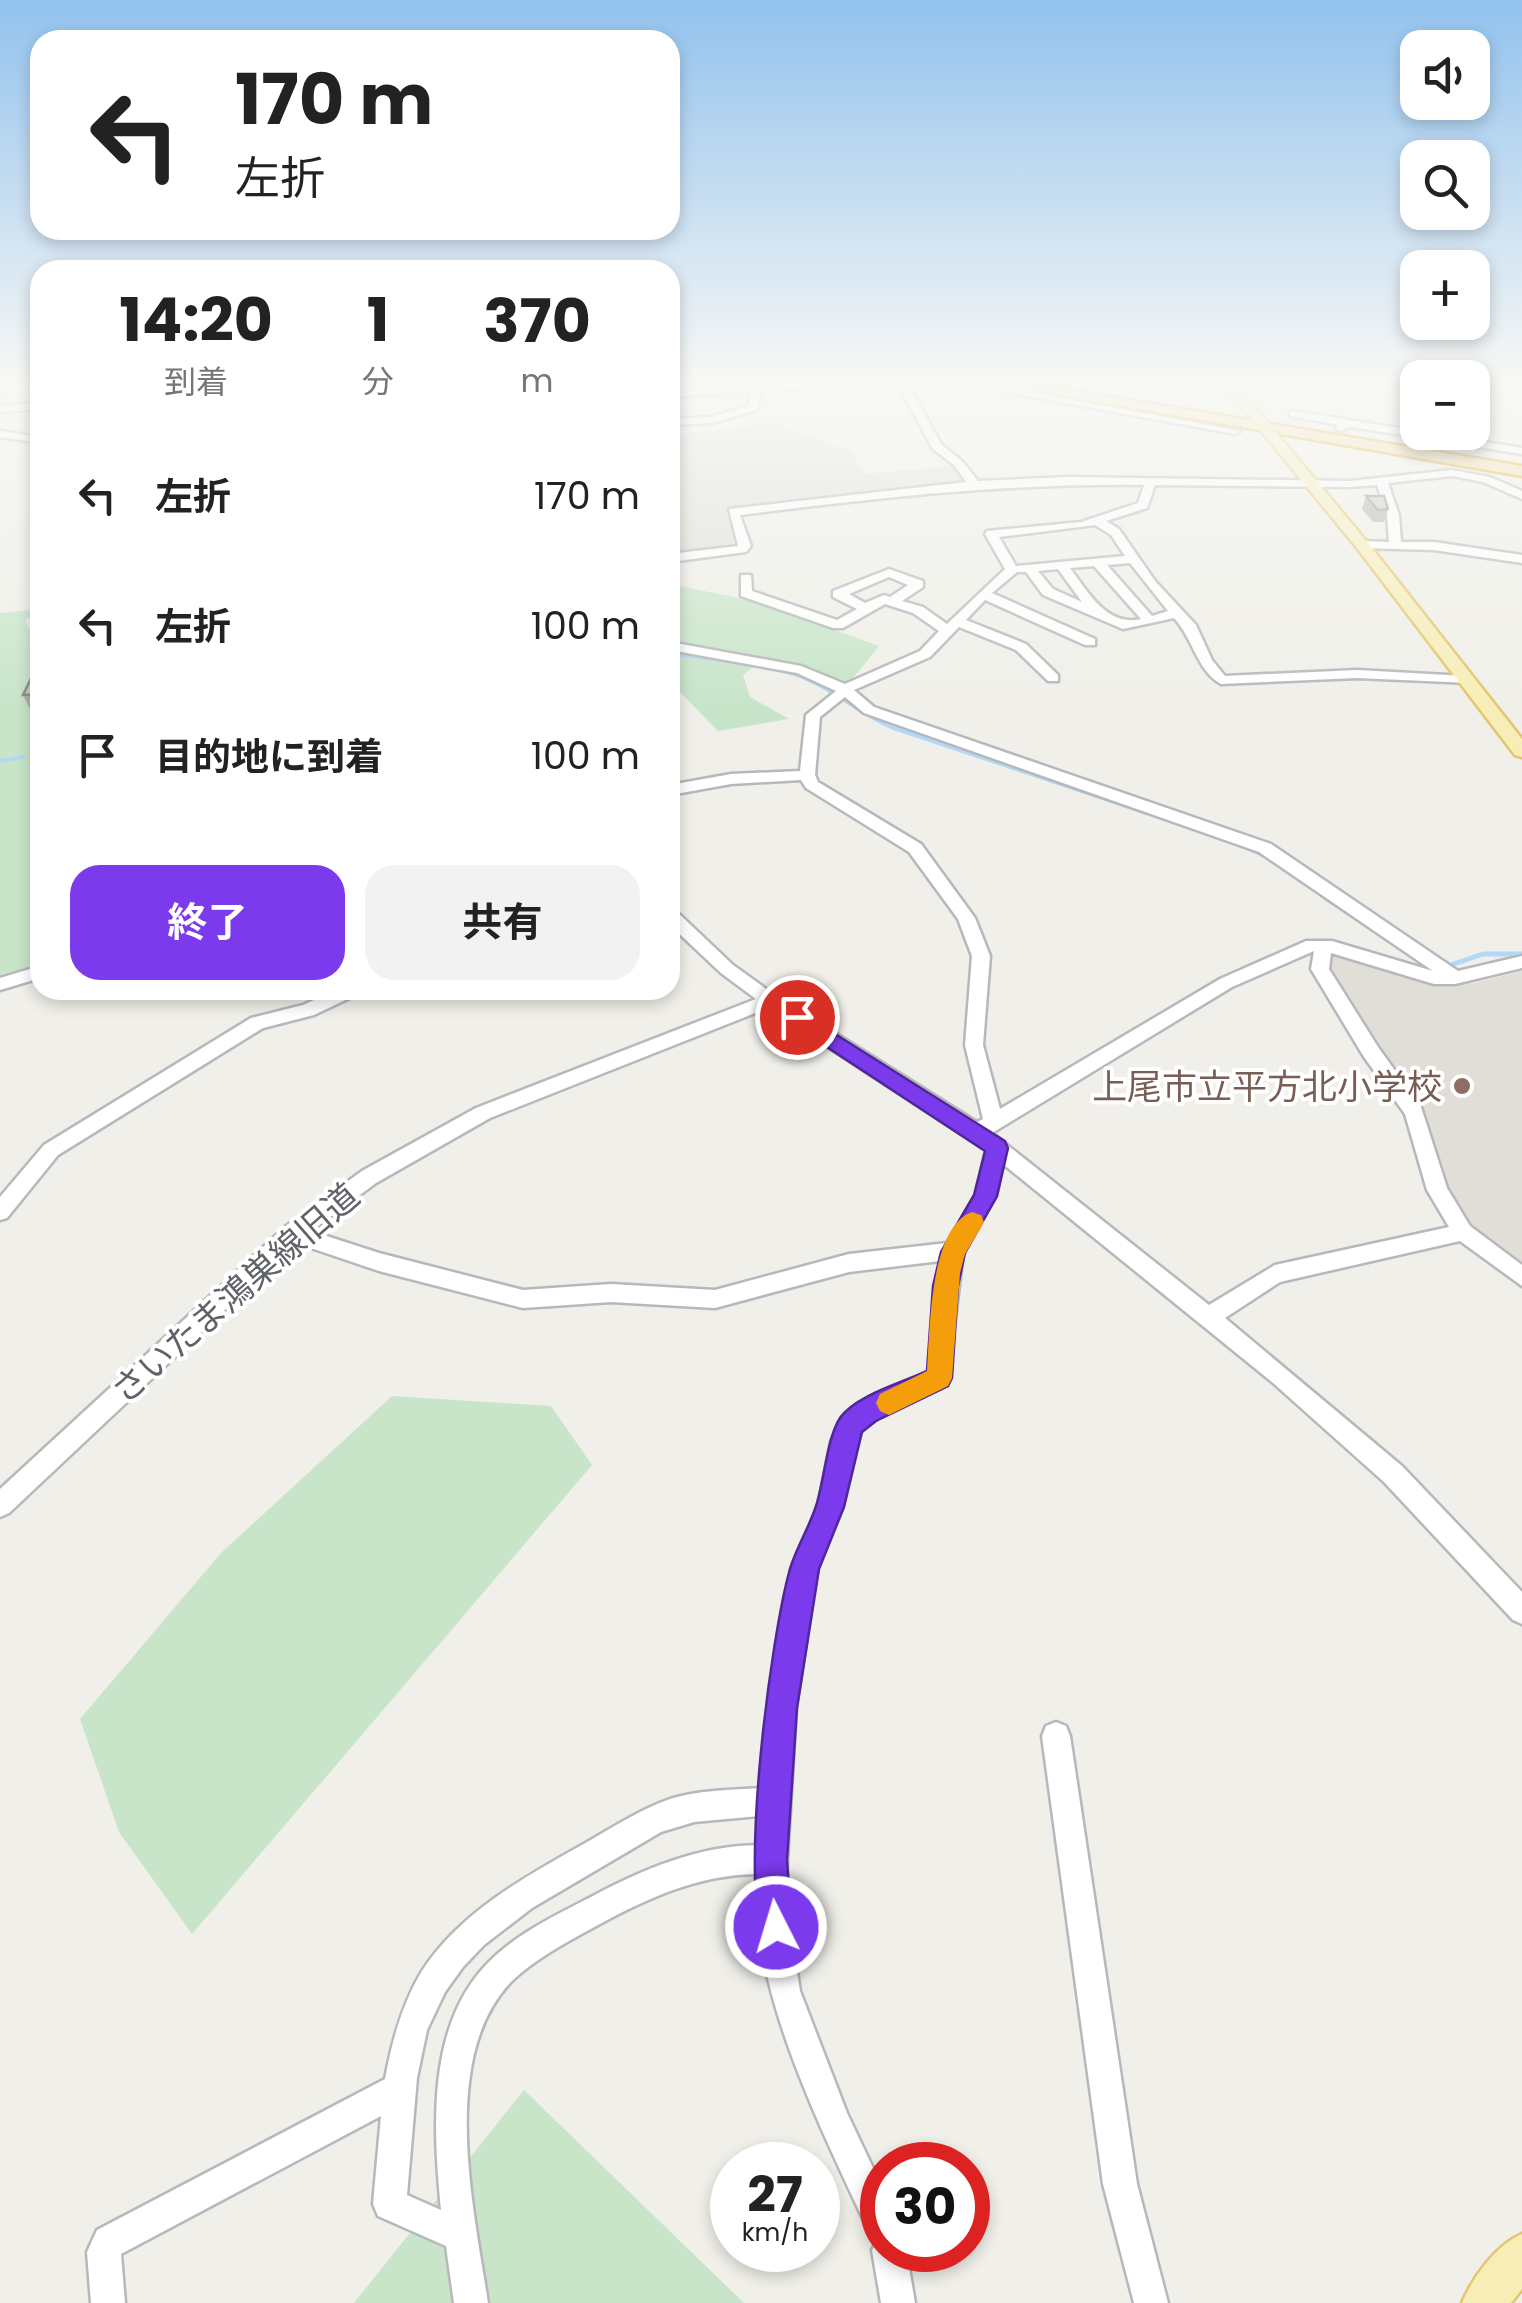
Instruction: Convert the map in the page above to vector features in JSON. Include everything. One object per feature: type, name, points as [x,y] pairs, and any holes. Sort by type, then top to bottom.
[{"type":"main road","points":[[1316,489],[1522,751]]},
{"type":"main road","points":[[1484,2303],[1522,2255]]},
{"type":"street","points":[[680,557],[742,549],[745,546],[732,512],[919,489]]},
{"type":"street","points":[[1012,570],[991,534],[1099,522],[1142,505],[1148,489]]},
{"type":"street","points":[[1384,489],[1395,544]]},
{"type":"street","points":[[1099,522],[1115,532],[1178,614],[1221,680],[1357,674],[1466,680]]},
{"type":"street","points":[[1362,545],[1395,544],[1522,560]]},
{"type":"street","points":[[1134,560],[1012,570],[982,594],[925,654],[844,690],[813,716],[807,775],[811,785],[828,798],[915,848],[966,918],[981,956],[974,1045],[985,1127],[997,1148],[1208,1317],[1393,1474],[1522,1611]]},
{"type":"street","points":[[1097,562],[1149,620]]},
{"type":"street","points":[[1062,566],[1096,612]]},
{"type":"street","points":[[1029,568],[1044,590],[1128,626],[1178,614]]},
{"type":"street","points":[[868,608],[838,594],[888,573],[918,584],[892,602]]},
{"type":"street","points":[[746,578],[746,593],[838,625],[884,599],[953,626],[1045,641],[1090,642]]},
{"type":"street","points":[[982,594],[1045,641],[1053,678]]},
{"type":"street","points":[[680,648],[801,670],[844,690],[869,710],[1264,848],[1454,978]]},
{"type":"street","points":[[680,788],[731,779],[807,775]]},
{"type":"street","points":[[680,924],[727,969],[770,1000],[985,1127]]},
{"type":"street","points":[[985,1127],[1226,983],[1312,945],[1411,973],[1454,978],[1522,962]]},
{"type":"street","points":[[1323,946],[1320,969],[1414,1112],[1437,1190],[1463,1232],[1522,1277]]},
{"type":"street","points":[[0,984],[30,975]]},
{"type":"street","points":[[0,1212],[51,1150],[257,1023],[330,1000]]},
{"type":"street","name":"さいたま鴻巣線旧道","points":[[0,1505],[292,1234],[369,1177],[483,1113],[770,1000]]},
{"type":"street","points":[[860,2176],[834,2121],[785,1990],[770,1895],[782,1708],[804,1569],[830,1507],[850,1425],[866,1412],[939,1378],[946,1286],[953,1252],[986,1196],[997,1148]]},
{"type":"street","points":[[1208,1317],[1275,1274],[1463,1232]]},
{"type":"street","points":[[292,1234],[379,1262],[523,1299],[611,1293],[715,1299],[835,1266],[953,1252]]},
{"type":"street","points":[[1056,1736],[1120,2184],[1152,2303]]},
{"type":"street","points":[[463,2236],[390,2204],[407,2050],[419,2008],[444,1968],[478,1928],[503,1908],[653,1822],[681,1811],[774,1802]]},
{"type":"street","points":[[471,2303],[454,2087],[469,2019],[485,1990],[501,1972],[563,1928],[675,1870],[734,1858],[771,1860]]},
{"type":"street","points":[[108,2303],[104,2252],[109,2242],[402,2087]]},
{"type":"street","points":[[893,2272],[898,2303]]},
{"type":"shaded area","points":[[680,489],[925,489],[728,510],[740,544],[680,554]]},
{"type":"shaded area","name":"上尾市立平方北小学校","points":[[1343,954],[1417,981],[1444,985],[1475,983],[1522,971],[1522,1271],[1472,1237],[1443,1196],[1423,1114],[1326,971],[1329,957]]},
{"type":"green space","points":[[680,586],[758,602],[879,646],[847,685],[812,670],[764,658],[743,675],[750,697],[789,719],[718,731],[680,692]]},
{"type":"green space","points":[[30,610],[25,621],[30,630],[30,969],[0,979],[0,613]]},
{"type":"green space","points":[[392,1396],[551,1406],[592,1465],[192,1934],[119,1832],[80,1719],[221,1553]]},
{"type":"green space","points":[[524,2090],[744,2303],[354,2303]]},
{"type":"building","points":[[1366,496],[1384,496],[1388,509],[1378,510]]},
{"type":"waterway","points":[[680,654],[755,665],[802,677],[891,727],[1147,813]]},
{"type":"waterway","points":[[0,761],[23,757]]},
{"type":"waterway","points":[[1247,848],[1269,858]]},
{"type":"waterway","points":[[1327,899],[1422,961]]},
{"type":"waterway","points":[[1448,966],[1483,954],[1522,954]]},
{"type":"slow traffic","points":[[889,1403],[939,1378],[948,1273],[953,1252],[972,1222]]},
{"type":"place","name":"上尾市立平方北小学校","points":[[1462,1086]]},
{"type":"route","points":[[776,1927],[770,1895],[782,1708],[804,1569],[830,1507],[850,1425],[866,1412],[939,1378],[946,1286],[953,1252],[986,1196],[997,1148],[797,1017]]}]
